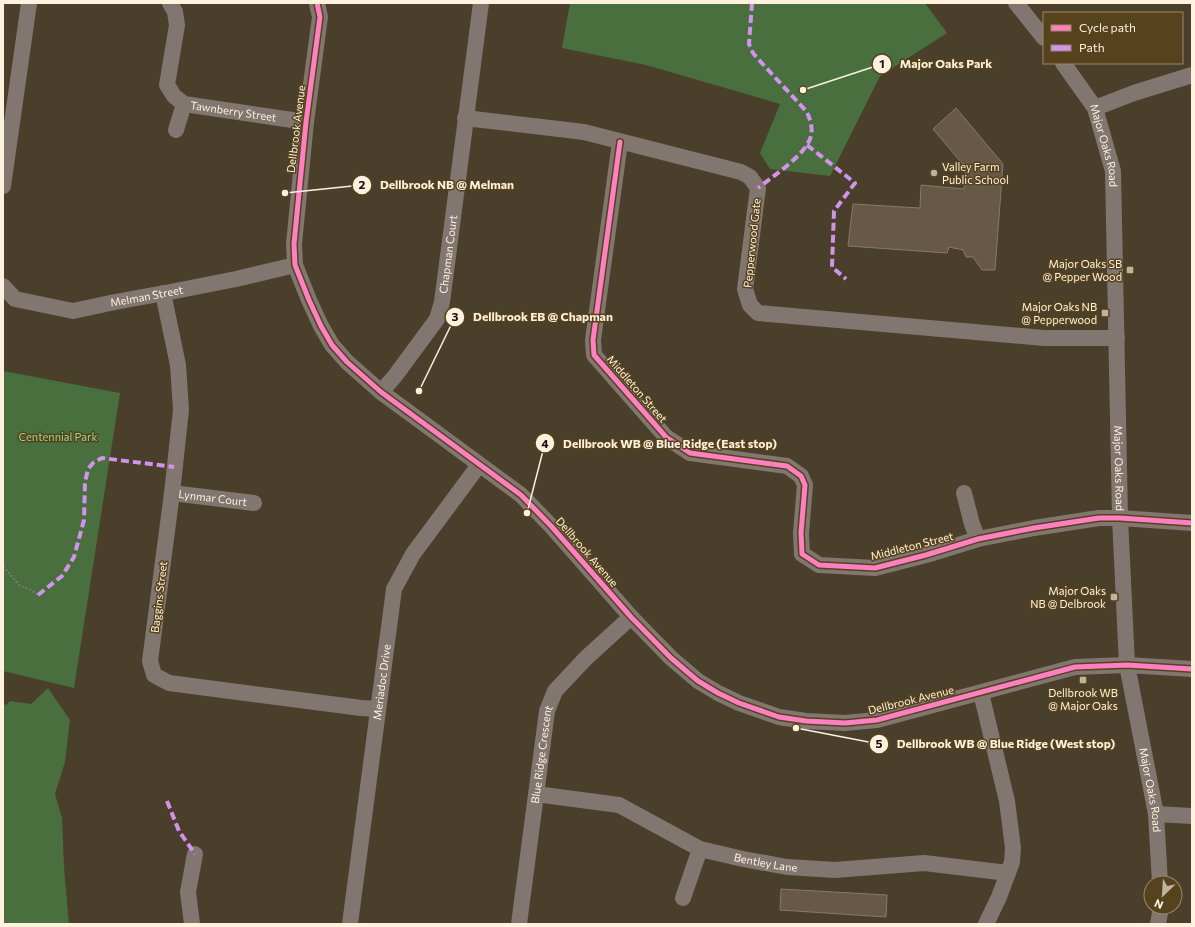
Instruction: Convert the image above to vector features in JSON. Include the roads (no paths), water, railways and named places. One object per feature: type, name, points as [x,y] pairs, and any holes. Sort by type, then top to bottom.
[{"type":"street","points":[[3,186],[29,3]]},
{"type":"street","name":"Tawnberry Street","points":[[170,3],[175,12],[176,25],[166,85],[174,96],[184,104],[306,122]]},
{"type":"street","name":"Dellbrook Avenue","points":[[317,3],[320,17],[306,122],[294,238],[295,265],[321,326],[332,345],[347,362],[381,392],[521,495],[671,658],[698,681],[718,693],[778,717],[806,721],[845,723],[877,720],[1075,667],[1126,665],[1192,669]]},
{"type":"street","name":"Chapman Court","points":[[381,392],[395,376],[437,319],[442,302],[481,3]]},
{"type":"street","points":[[1024,6],[1043,36]]},
{"type":"street","name":"Major Oaks Road","points":[[1064,64],[1095,108],[1113,170],[1120,518],[1126,665],[1156,814],[1160,875]]},
{"type":"street","points":[[1095,108],[1134,93],[1192,74]]},
{"type":"street","name":"Tawnberry Street","points":[[176,130],[184,104]]},
{"type":"street","name":"Pepperwood Gate","points":[[466,118],[584,132],[741,172],[750,177],[758,188],[745,289],[750,304],[758,313],[1044,338],[1117,338]]},
{"type":"street","name":"Middleton Street","points":[[620,142],[593,340],[594,355],[666,437],[690,453],[787,466],[801,476],[805,484],[801,533],[802,554],[819,565],[875,568],[926,555],[978,539],[1099,518],[1192,523]]},
{"type":"street","name":"Melman Street","points":[[3,286],[15,299],[73,311],[236,279],[295,265]]},
{"type":"street","name":"Baggins Street","points":[[162,293],[178,365],[181,410],[172,493],[150,661],[154,675],[169,683],[378,709]]},
{"type":"street","name":"Meriadoc Drive","points":[[350,924],[394,589],[413,554],[479,465]]},
{"type":"street","points":[[964,492],[972,524],[978,539]]},
{"type":"street","name":"Lynmar Court","points":[[172,493],[254,503]]},
{"type":"street","name":"Blue Ridge Crescent","points":[[519,924],[547,711],[554,691],[586,658],[632,617]]},
{"type":"street","points":[[982,693],[1007,801],[1013,848],[1012,862],[999,897],[986,924]]},
{"type":"street","name":"Bentley Lane","points":[[536,794],[619,805],[700,849],[787,867],[834,870],[924,863],[1008,873]]},
{"type":"street","points":[[1156,814],[1192,816]]},
{"type":"street","points":[[683,898],[700,849]]},
{"type":"street","points":[[192,924],[188,892],[195,854]]},
{"type":"place","name":"Major Oaks Park","points":[[803,90]]},
{"type":"place","name":"Valley Farm Public School","points":[[934,173]]},
{"type":"place","name":"Dellbrook NB @ Melman","points":[[285,193]]},
{"type":"place","name":"Major Oaks SB @ Pepper Wood","points":[[1130,270]]},
{"type":"place","name":"Major Oaks NB @ Pepperwood","points":[[1105,313]]},
{"type":"place","name":"Dellbrook EB @ Chapman","points":[[419,391]]},
{"type":"place","name":"Dellbrook WB @ Blue Ridge (East stop)","points":[[527,513]]},
{"type":"place","name":"Major Oaks NB @ Delbrook","points":[[1114,597]]},
{"type":"place","name":"Dellbrook WB @ Major Oaks","points":[[1083,680]]},
{"type":"place","name":"Dellbrook WB @ Blue Ridge (West stop)","points":[[796,728]]},
{"type":"park label","name":"Centennial Park","points":[[58,437]]}]
